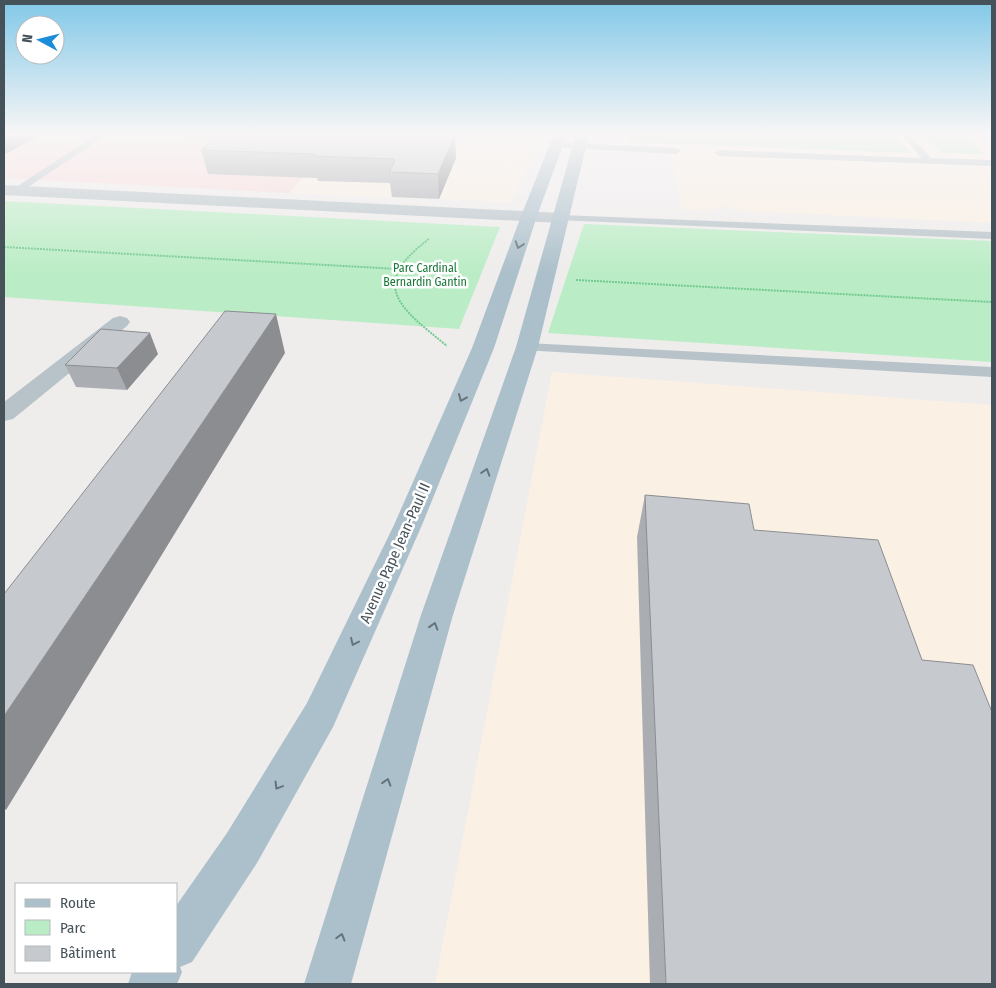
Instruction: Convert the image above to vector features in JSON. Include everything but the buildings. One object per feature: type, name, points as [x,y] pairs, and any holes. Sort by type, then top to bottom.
[{"type":"main road","name":"Avenue Pape Jean-Paul II","points":[[178,943],[242,848],[324,706],[408,525],[483,348],[529,216],[548,180]]},
{"type":"main road","points":[[327,984],[437,616],[527,347],[561,218],[565,180]]},
{"type":"main road","points":[[151,984],[158,973]]},
{"type":"street","points":[[10,191],[561,218]]},
{"type":"street","points":[[4,414],[120,322]]},
{"type":"lane","points":[[10,191],[28,180]]},
{"type":"lane","points":[[561,218],[992,236]]},
{"type":"lane","points":[[527,347],[992,372]]},
{"type":"path","points":[[430,238],[416,248],[398,269],[395,286],[400,304],[447,346]]},
{"type":"path","points":[[4,247],[398,269]]},
{"type":"path","points":[[545,278],[992,302]]},
{"type":"shaded area","points":[[44,180],[300,180],[289,193]]},
{"type":"shaded area","points":[[300,180],[521,180],[511,202],[289,193]]},
{"type":"shaded area","points":[[676,180],[992,180],[992,223],[739,211],[723,206],[709,211],[682,210]]},
{"type":"shaded area","points":[[552,372],[992,405],[992,984],[435,984]]},
{"type":"green space","name":"Parc Cardinal Bernardin Gantin","points":[[4,201],[500,227],[459,329],[4,297]]},
{"type":"green space","points":[[584,224],[992,241],[992,362],[548,333]]}]
